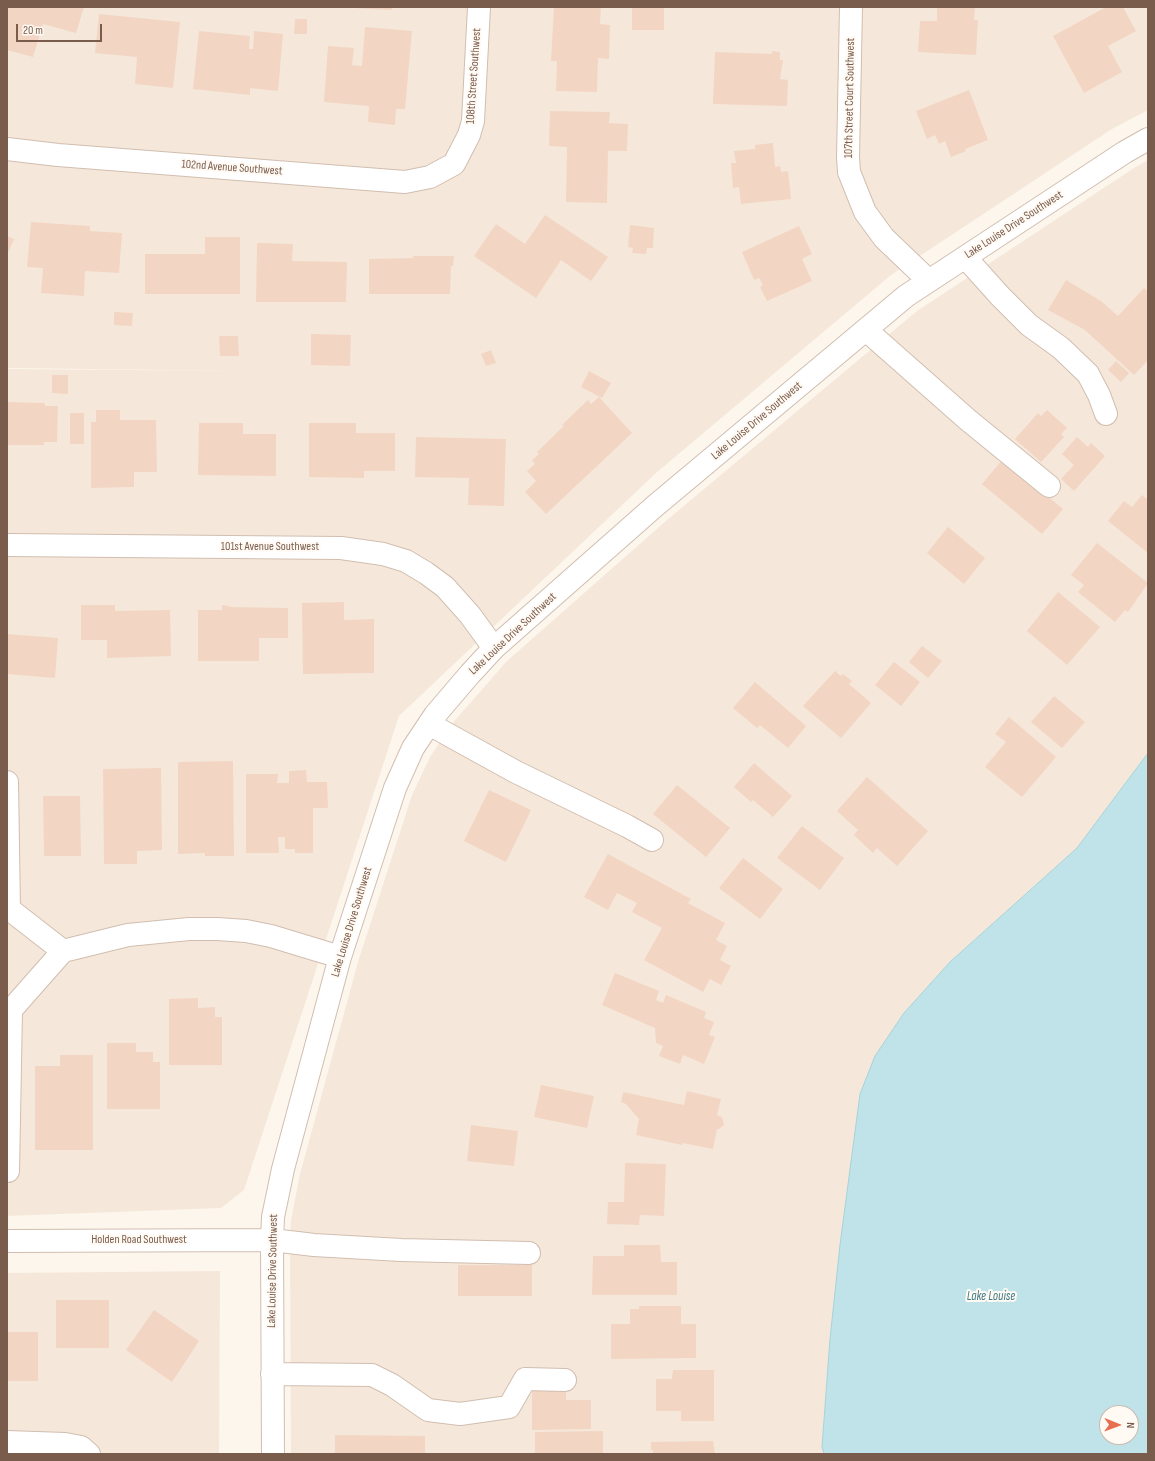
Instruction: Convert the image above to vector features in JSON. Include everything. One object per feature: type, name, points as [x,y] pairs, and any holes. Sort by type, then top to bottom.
[{"type":"street","name":"108th Street Southwest","points":[[454,164],[468,136],[473,121],[479,7]]},
{"type":"street","name":"107th Street Court Southwest","points":[[851,7],[848,157],[850,172],[865,212],[870,219],[884,238],[929,281]]},
{"type":"street","name":"Lake Louise Drive Southwest","points":[[273,1454],[272,1240],[273,1217],[283,1169],[340,957],[395,788],[414,748],[429,724],[470,674],[494,648],[655,506],[906,296],[1125,152],[1148,139]]},
{"type":"street","name":"102nd Avenue Southwest","points":[[7,149],[58,155],[405,182],[430,177],[454,164]]},
{"type":"street","points":[[965,257],[1000,296],[1030,325],[1061,348],[1088,374],[1099,395],[1106,414]]},
{"type":"street","points":[[866,330],[968,420],[1049,486]]},
{"type":"street","name":"101st Avenue Southwest","points":[[7,545],[341,548],[382,554],[406,561],[445,587],[470,615],[494,648]]},
{"type":"street","points":[[429,724],[516,772],[627,826],[652,840]]},
{"type":"street","points":[[7,782],[9,909],[63,951]]},
{"type":"street","points":[[8,1171],[11,1010],[63,951],[128,935],[189,929],[217,929],[246,931],[271,936],[340,957]]},
{"type":"street","name":"Holden Road Southwest","points":[[7,1240],[272,1240],[314,1245],[385,1249],[529,1253]]},
{"type":"street","points":[[272,1374],[372,1375],[392,1385],[428,1410],[460,1414],[509,1407],[525,1379],[565,1380]]},
{"type":"street","points":[[7,1442],[65,1444],[85,1451]]},
{"type":"shaded area","points":[[7,7],[1148,7],[1148,110],[1112,129],[891,275],[656,473],[399,716],[244,1190],[221,1208],[7,1216],[7,369],[259,371],[7,368]]},
{"type":"shaded area","points":[[1148,160],[1148,753],[1077,848],[950,962],[904,1013],[860,1094],[830,1339],[822,1447],[824,1454],[291,1454],[290,1240],[291,1220],[300,1174],[358,962],[412,795],[430,757],[450,726],[507,661],[667,520],[917,311]]},
{"type":"shaded area","points":[[220,1271],[219,1454],[7,1454],[7,1273]]},
{"type":"water","name":"Lake Louise","points":[[1148,753],[1148,1454],[824,1454],[822,1447],[830,1339],[840,1245],[860,1094],[875,1056],[904,1013],[950,962],[1077,848]]},
{"type":"building","points":[[7,7],[84,7],[76,33],[43,24],[33,57],[7,50]]},
{"type":"building","points":[[392,7],[392,10],[354,8]]},
{"type":"building","points":[[554,7],[601,7],[600,24],[610,25],[609,59],[598,58],[597,92],[556,91],[557,61],[551,61]]},
{"type":"building","points":[[632,7],[664,7],[664,30],[632,30]]},
{"type":"building","points":[[937,7],[975,7],[974,20],[978,20],[976,55],[918,52],[920,21],[937,21]]},
{"type":"building","points":[[1106,7],[1123,7],[1136,31],[1108,46],[1122,72],[1084,93],[1053,36]]},
{"type":"building","points":[[99,14],[180,22],[173,88],[135,84],[137,57],[95,53]]},
{"type":"building","points":[[295,19],[307,19],[307,34],[294,34]]},
{"type":"building","points":[[365,27],[412,31],[405,109],[396,109],[395,125],[368,122],[369,106],[324,102],[328,46],[354,48],[352,65],[362,66]]},
{"type":"building","points":[[199,31],[250,36],[249,49],[253,49],[254,31],[283,34],[278,91],[250,88],[250,95],[193,89]]},
{"type":"building","points":[[772,51],[780,52],[780,60],[783,60],[780,79],[788,80],[787,106],[713,104],[715,52],[772,54]]},
{"type":"building","points":[[969,90],[988,140],[965,149],[966,151],[951,157],[945,141],[939,144],[935,135],[927,139],[916,111]]},
{"type":"building","points":[[550,111],[610,112],[609,123],[628,124],[627,151],[608,151],[607,203],[566,202],[567,147],[549,146]]},
{"type":"building","points":[[773,143],[775,167],[780,166],[781,172],[788,171],[791,199],[741,204],[739,187],[733,188],[731,163],[736,163],[734,151],[755,149],[755,145]]},
{"type":"building","points":[[545,215],[608,257],[591,281],[561,260],[536,298],[474,256],[496,224],[525,244]]},
{"type":"building","points":[[31,222],[90,226],[90,231],[122,233],[119,273],[85,271],[84,296],[41,293],[43,268],[27,267]]},
{"type":"building","points":[[630,225],[654,228],[653,248],[647,248],[646,254],[632,253],[633,248],[628,247]]},
{"type":"building","points":[[799,226],[812,254],[802,259],[812,281],[767,301],[760,287],[763,285],[759,278],[754,280],[742,252]]},
{"type":"building","points":[[7,236],[14,239],[7,255]]},
{"type":"building","points":[[205,237],[240,237],[240,294],[145,294],[145,254],[205,254]]},
{"type":"building","points":[[257,243],[293,244],[292,261],[347,262],[346,302],[256,302]]},
{"type":"building","points":[[413,256],[454,256],[453,266],[451,266],[450,294],[369,294],[369,259],[413,258]]},
{"type":"building","points":[[1066,280],[1101,301],[1118,316],[1144,288],[1148,292],[1148,360],[1134,375],[1085,330],[1048,310]]},
{"type":"building","points":[[114,312],[133,313],[132,326],[114,325]]},
{"type":"building","points":[[311,334],[351,335],[350,366],[311,365]]},
{"type":"building","points":[[219,336],[238,336],[239,356],[220,356]]},
{"type":"building","points":[[491,350],[496,363],[486,366],[481,354]]},
{"type":"building","points":[[1116,361],[1129,373],[1121,382],[1108,370]]},
{"type":"building","points":[[589,371],[611,383],[602,398],[581,387]]},
{"type":"building","points":[[52,375],[68,375],[68,394],[52,393]]},
{"type":"building","points":[[599,397],[632,433],[546,514],[525,492],[536,481],[527,471],[535,464],[532,460],[539,454],[537,452],[564,426],[562,425],[588,400],[591,404]]},
{"type":"building","points":[[7,402],[45,403],[45,406],[58,406],[57,442],[44,442],[44,445],[7,445]]},
{"type":"building","points":[[96,410],[120,410],[120,420],[156,420],[157,472],[134,472],[134,487],[91,488],[91,422],[96,422]]},
{"type":"building","points":[[1047,410],[1067,428],[1061,434],[1064,437],[1041,462],[1015,439],[1038,413],[1041,416]]},
{"type":"building","points":[[70,413],[84,413],[84,444],[70,444]]},
{"type":"building","points":[[199,423],[243,423],[243,434],[276,434],[276,476],[198,475]]},
{"type":"building","points":[[309,423],[356,423],[356,433],[395,433],[395,471],[364,471],[364,478],[309,477]]},
{"type":"building","points":[[416,437],[506,439],[504,506],[468,505],[469,478],[415,477]]},
{"type":"building","points":[[1077,437],[1088,447],[1091,443],[1105,456],[1074,491],[1061,479],[1074,465],[1062,454]]},
{"type":"building","points":[[1003,459],[1063,509],[1042,534],[982,484]]},
{"type":"building","points":[[1142,495],[1148,500],[1148,553],[1108,521],[1124,501],[1132,507]]},
{"type":"building","points":[[948,527],[985,558],[964,584],[927,553]]},
{"type":"building","points":[[1097,543],[1148,583],[1128,612],[1125,610],[1115,622],[1078,592],[1084,585],[1071,575]]},
{"type":"building","points":[[1058,592],[1100,627],[1067,665],[1027,631]]},
{"type":"building","points":[[344,602],[344,620],[374,619],[374,673],[303,674],[302,603]]},
{"type":"building","points":[[81,605],[115,605],[115,611],[170,610],[171,656],[107,658],[107,640],[81,640]]},
{"type":"building","points":[[222,605],[229,607],[288,608],[288,638],[259,638],[259,661],[198,661],[198,610],[222,610]]},
{"type":"building","points":[[7,634],[58,638],[55,678],[7,674]]},
{"type":"building","points":[[922,646],[942,661],[928,678],[909,662]]},
{"type":"building","points":[[894,662],[920,682],[901,706],[875,685]]},
{"type":"building","points":[[835,671],[841,676],[843,674],[852,681],[849,684],[871,703],[841,738],[803,706]]},
{"type":"building","points":[[755,682],[806,726],[788,748],[760,725],[757,728],[733,708]]},
{"type":"building","points":[[1054,696],[1085,722],[1062,748],[1031,722]]},
{"type":"building","points":[[1009,717],[1056,757],[1022,797],[985,767],[1006,742],[995,734]]},
{"type":"building","points":[[233,761],[234,856],[205,856],[205,853],[178,854],[178,762]]},
{"type":"building","points":[[754,763],[792,796],[773,817],[753,800],[751,802],[734,787]]},
{"type":"building","points":[[161,768],[162,850],[137,851],[137,864],[104,864],[103,769]]},
{"type":"building","points":[[306,770],[307,782],[327,782],[328,808],[313,808],[313,853],[295,853],[295,849],[285,849],[285,837],[278,837],[279,853],[246,853],[246,774],[278,774],[277,783],[289,783],[289,771]]},
{"type":"building","points":[[867,777],[928,831],[897,866],[877,848],[873,853],[854,835],[858,830],[837,811]]},
{"type":"building","points":[[677,785],[730,828],[706,857],[653,814]]},
{"type":"building","points":[[489,790],[531,810],[506,862],[464,841]]},
{"type":"building","points":[[43,796],[80,796],[81,856],[44,856]]},
{"type":"building","points":[[802,826],[844,858],[820,890],[777,858]]},
{"type":"building","points":[[608,854],[691,899],[688,903],[725,923],[716,940],[727,946],[720,960],[731,966],[721,985],[710,979],[703,992],[644,960],[662,928],[632,912],[637,903],[617,893],[608,910],[584,897]]},
{"type":"building","points":[[743,858],[783,889],[760,919],[719,888]]},
{"type":"building","points":[[615,973],[659,991],[656,1000],[663,1003],[666,995],[706,1012],[704,1018],[714,1022],[709,1035],[715,1037],[704,1064],[683,1055],[680,1064],[659,1056],[663,1046],[656,1043],[655,1028],[602,1005]]},
{"type":"building","points":[[198,998],[198,1008],[215,1007],[215,1017],[222,1017],[222,1065],[169,1065],[169,999]]},
{"type":"building","points":[[107,1043],[136,1043],[136,1052],[153,1052],[153,1062],[160,1062],[160,1109],[107,1109]]},
{"type":"building","points":[[60,1055],[93,1055],[93,1150],[35,1150],[35,1066],[60,1066]]},
{"type":"building","points":[[541,1085],[594,1096],[587,1128],[534,1117]]},
{"type":"building","points":[[687,1091],[721,1099],[717,1115],[722,1117],[724,1125],[717,1129],[713,1149],[682,1143],[682,1145],[636,1135],[639,1119],[626,1104],[621,1102],[623,1092],[684,1105]]},
{"type":"building","points":[[471,1125],[518,1131],[514,1166],[467,1161]]},
{"type":"building","points":[[625,1163],[666,1164],[664,1216],[640,1215],[639,1225],[607,1224],[608,1202],[624,1202]]},
{"type":"building","points":[[624,1245],[660,1245],[661,1262],[677,1262],[677,1295],[592,1295],[593,1256],[624,1256]]},
{"type":"building","points":[[458,1265],[532,1265],[532,1296],[458,1296]]},
{"type":"building","points":[[56,1300],[109,1300],[109,1348],[56,1348]]},
{"type":"building","points":[[639,1306],[681,1306],[681,1324],[696,1324],[696,1358],[611,1359],[611,1324],[630,1324],[630,1309],[639,1309]]},
{"type":"building","points":[[154,1310],[199,1341],[172,1382],[126,1350]]},
{"type":"building","points":[[7,1332],[38,1332],[38,1381],[7,1381]]},
{"type":"building","points":[[673,1370],[714,1370],[714,1421],[681,1421],[681,1411],[656,1411],[656,1379],[672,1379]]},
{"type":"building","points":[[532,1390],[566,1390],[566,1400],[591,1400],[591,1429],[532,1430]]},
{"type":"building","points":[[603,1431],[603,1454],[535,1454],[535,1432]]},
{"type":"building","points":[[335,1435],[425,1436],[425,1454],[335,1454]]},
{"type":"building","points":[[713,1441],[715,1454],[653,1454],[653,1450],[651,1450],[651,1442]]}]
